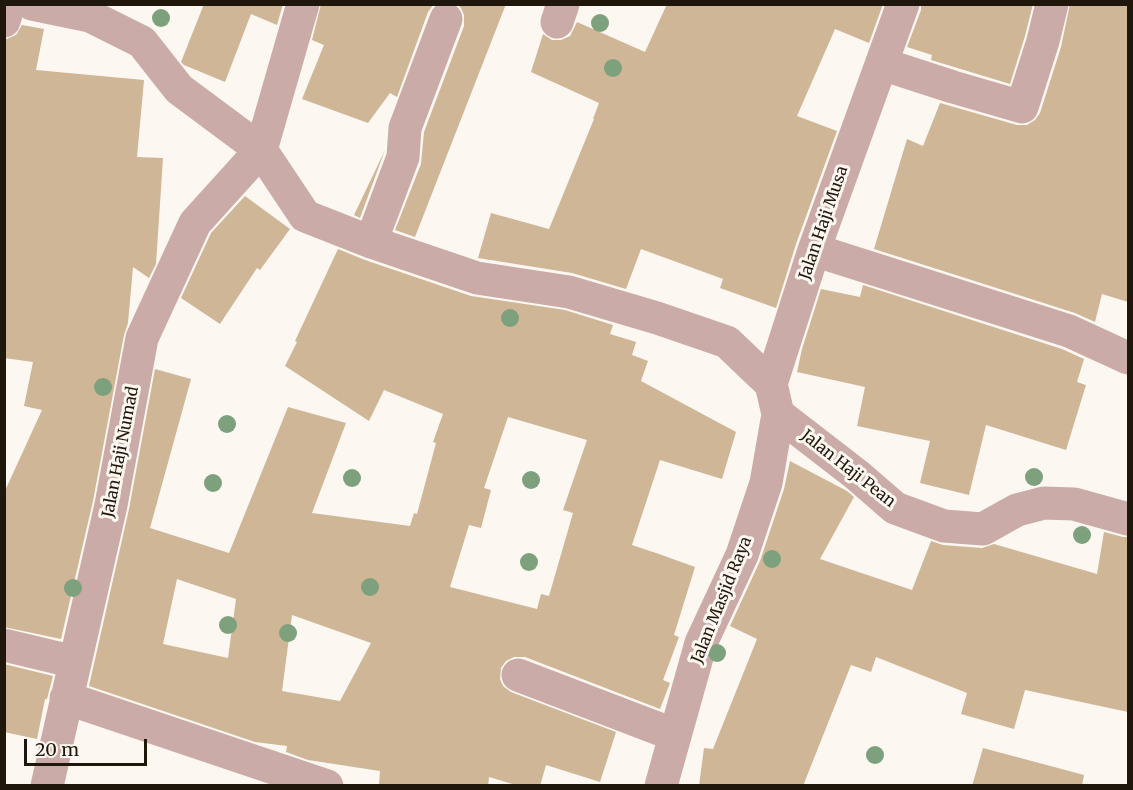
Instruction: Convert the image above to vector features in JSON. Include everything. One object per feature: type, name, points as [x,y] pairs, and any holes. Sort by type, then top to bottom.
[{"type":"street","points":[[4,21],[9,4]]},
{"type":"street","name":"Jalan Haji Pean","points":[[32,4],[90,15],[142,42],[179,89],[261,150],[305,216],[371,242],[477,278],[569,292],[727,342],[775,399],[895,508],[944,526],[983,529],[1017,510],[1044,503],[1074,504],[1128,519]]},
{"type":"street","points":[[261,150],[303,4]]},
{"type":"street","name":"Jalan Haji Musa","points":[[775,399],[814,250],[903,4]]},
{"type":"street","points":[[882,64],[1022,107],[1052,4]]},
{"type":"street","points":[[371,242],[403,157],[405,128],[446,19]]},
{"type":"street","name":"Jalan Haji Numad","points":[[47,786],[111,505],[142,338],[195,223],[261,150]]},
{"type":"street","points":[[814,250],[1069,332],[1128,358]]},
{"type":"street","name":"Jalan Masjid Raya","points":[[661,786],[701,643],[742,555],[766,483],[775,399]]},
{"type":"street","points":[[4,645],[75,662]]},
{"type":"street","points":[[518,675],[675,735]]},
{"type":"street","points":[[66,698],[327,786]]},
{"type":"building","points":[[204,4],[283,4],[277,25],[251,14],[225,82],[181,62]]},
{"type":"building","points":[[321,4],[434,4],[428,12],[397,97],[390,93],[368,123],[302,99],[324,45],[312,40]]},
{"type":"building","points":[[457,4],[506,4],[415,237],[395,230],[421,164],[424,132],[464,26],[464,15]]},
{"type":"building","points":[[667,4],[883,4],[869,43],[835,29],[797,116],[837,131],[796,244],[776,308],[720,288],[723,279],[641,249],[626,289],[572,273],[478,258],[491,213],[549,229],[599,103],[531,72],[543,34],[552,40],[561,40],[570,36],[577,22],[645,52]]},
{"type":"building","points":[[921,4],[1033,4],[1010,84],[931,60],[932,55],[907,47],[921,10]]},
{"type":"building","points":[[1070,4],[1128,4],[1128,302],[1102,294],[1095,322],[1075,313],[874,249],[907,139],[923,146],[940,103],[1017,125],[1027,125],[1035,120],[1040,113],[1061,47]]},
{"type":"building","points":[[22,25],[44,29],[36,70],[144,80],[137,157],[163,158],[156,264],[149,278],[133,267],[128,323],[93,501],[61,639],[4,627],[4,493],[42,410],[24,406],[33,362],[4,358],[4,40],[16,35]]},
{"type":"building","points":[[385,150],[360,218],[354,215]]},
{"type":"building","points":[[245,196],[290,229],[260,270],[257,268],[220,324],[181,298],[211,233]]},
{"type":"building","points":[[338,249],[471,296],[565,310],[613,325],[610,334],[636,342],[632,355],[648,361],[641,381],[736,432],[722,479],[660,460],[632,545],[695,567],[674,635],[679,637],[663,680],[670,683],[660,709],[525,657],[514,657],[506,661],[501,668],[500,679],[503,686],[511,692],[616,732],[600,782],[546,765],[540,786],[519,786],[489,777],[488,786],[379,786],[380,771],[308,760],[286,752],[287,746],[255,742],[89,686],[129,509],[155,369],[191,379],[150,528],[229,553],[288,407],[346,423],[312,513],[410,526],[414,513],[417,514],[436,443],[433,442],[443,414],[384,390],[369,421],[285,366],[297,342],[295,341]],"holes":[[[508,417],[587,440],[563,510],[573,513],[549,596],[541,594],[537,609],[450,587],[469,525],[481,528],[491,490],[484,488]],[[177,579],[236,599],[228,658],[163,644]],[[292,615],[371,643],[340,701],[282,691]]]},
{"type":"building","points":[[863,285],[1062,349],[1084,359],[1077,382],[1086,385],[1066,450],[986,425],[969,495],[920,483],[930,441],[857,426],[865,387],[797,372],[821,289],[860,297]]},
{"type":"building","points":[[790,461],[854,497],[820,559],[912,590],[931,541],[943,545],[982,548],[994,544],[1097,574],[1104,532],[1128,537],[1128,712],[1025,690],[1014,729],[961,714],[967,693],[876,657],[871,672],[851,665],[803,786],[699,786],[704,748],[713,749],[757,639],[730,626],[760,561],[784,489]]},
{"type":"building","points":[[4,664],[53,676],[47,699],[45,699],[37,739],[4,732]]},
{"type":"building","points":[[983,748],[1084,775],[1082,786],[972,786]]}]
